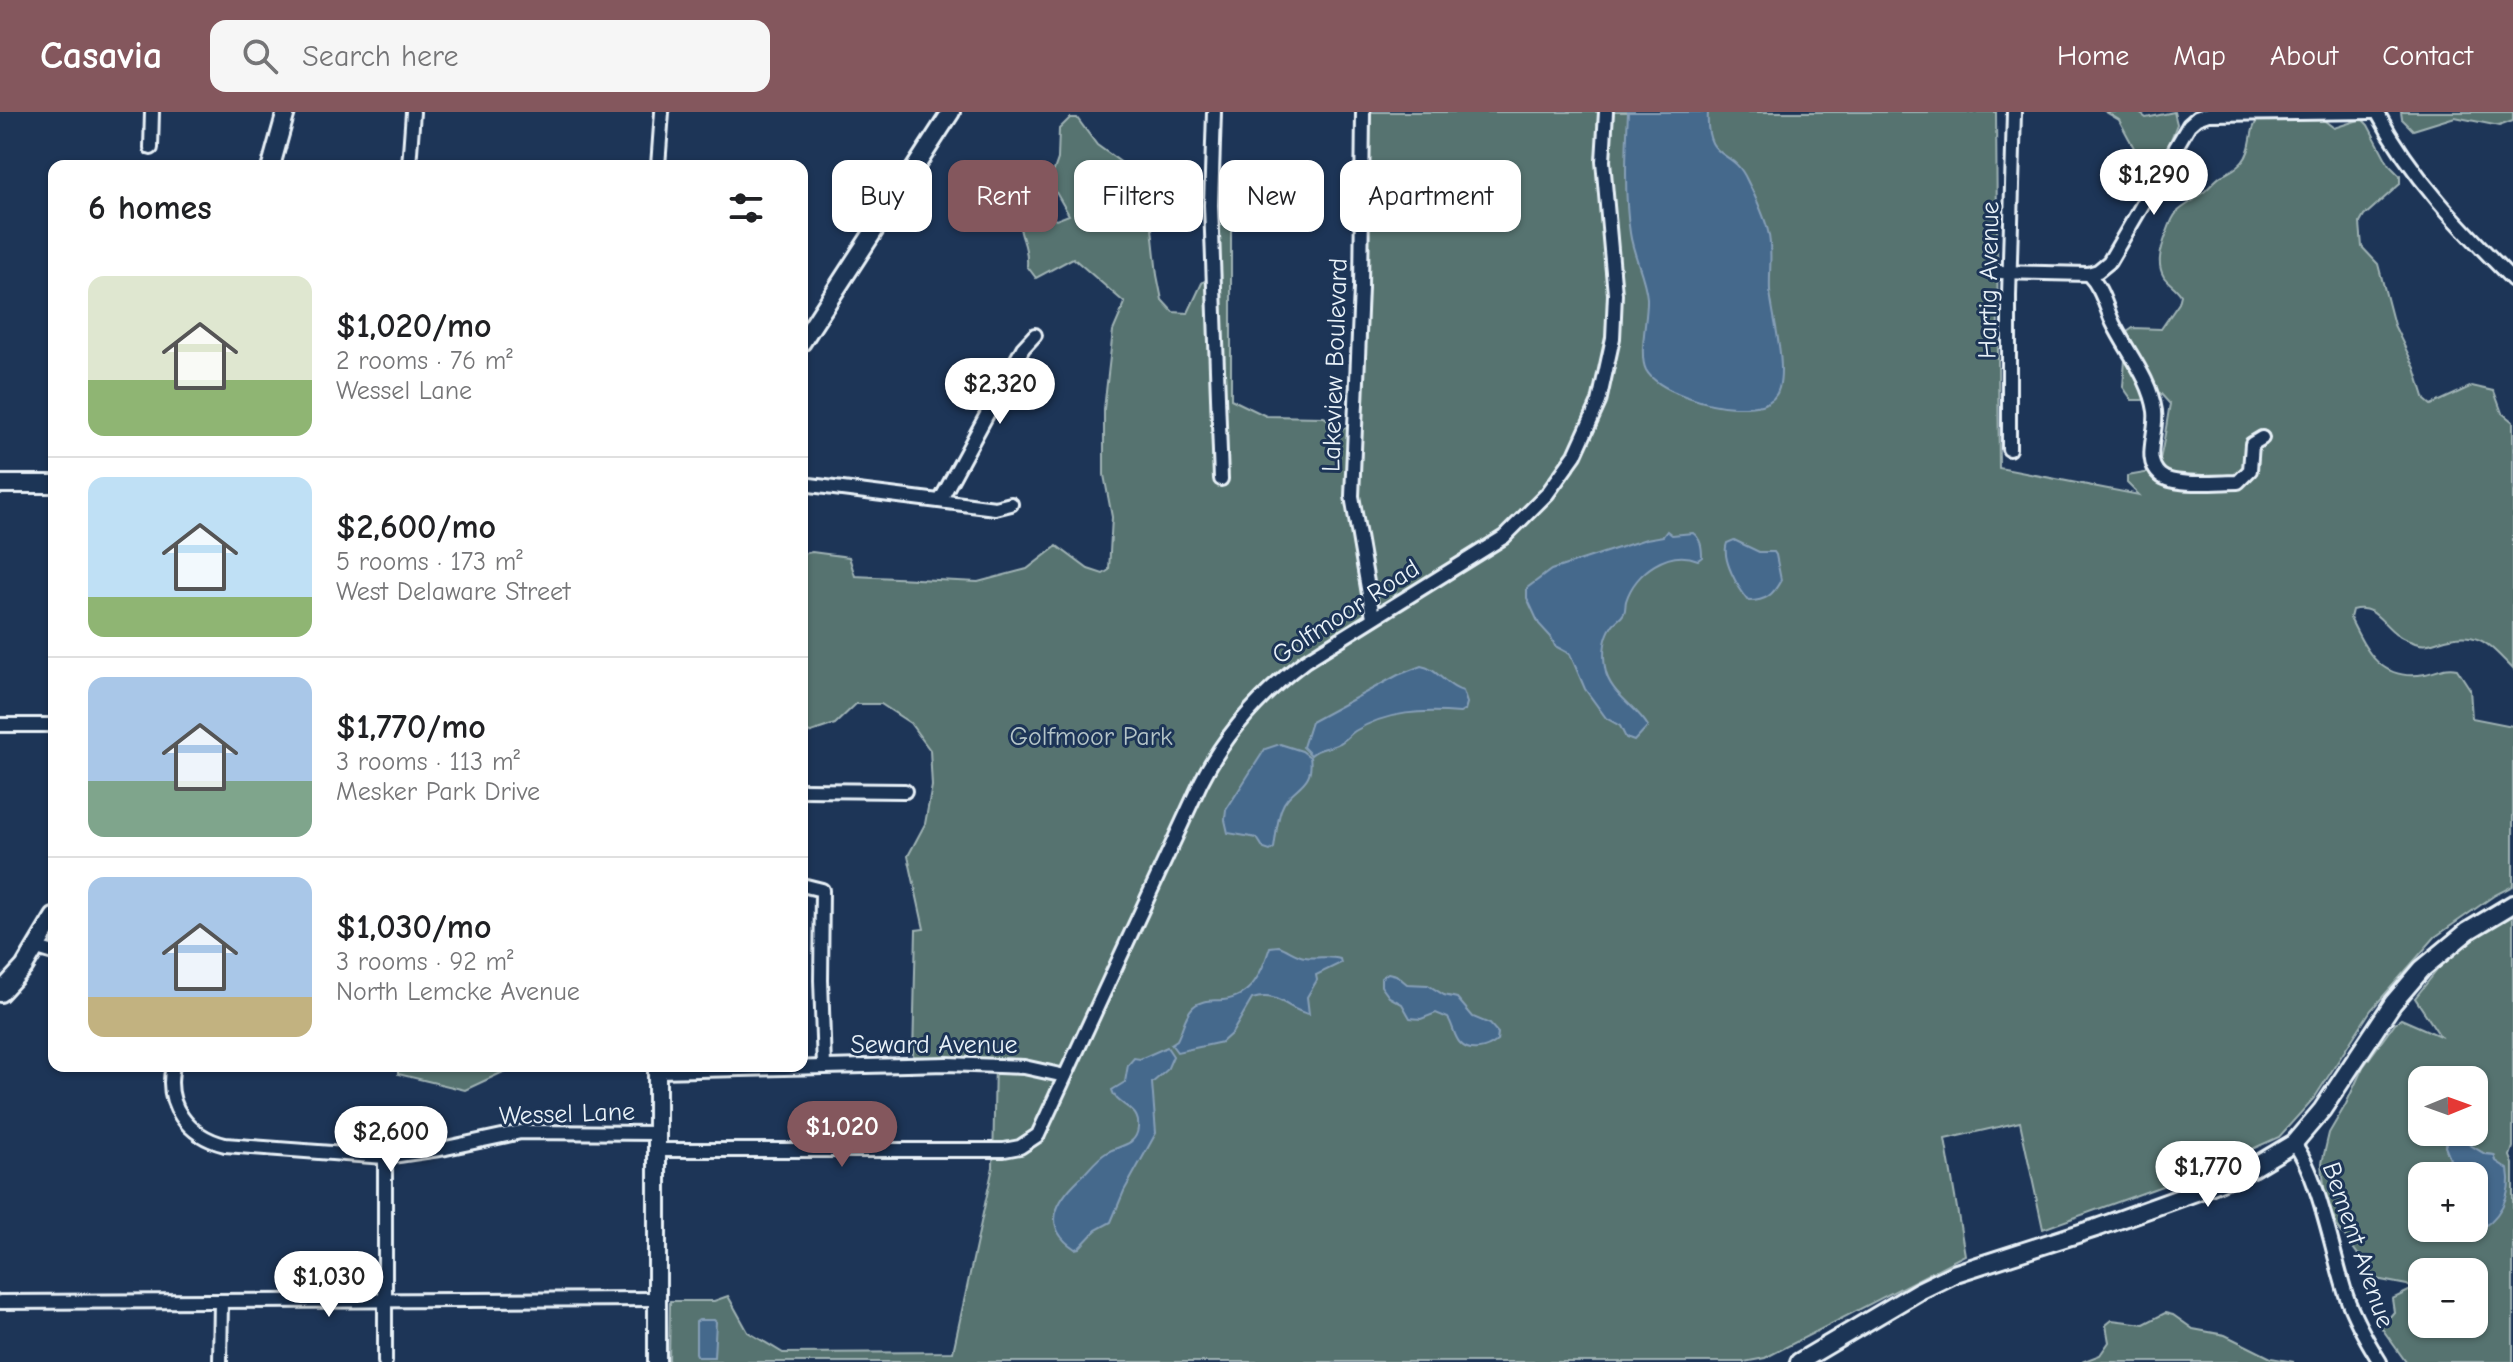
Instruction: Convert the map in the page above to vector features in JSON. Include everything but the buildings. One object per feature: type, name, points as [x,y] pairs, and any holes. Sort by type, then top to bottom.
[{"type":"street","points":[[151,148],[152,112]]},
{"type":"street","points":[[273,160],[286,112]]},
{"type":"street","points":[[409,160],[413,112]]},
{"type":"street","points":[[658,160],[662,112]]},
{"type":"street","points":[[808,333],[951,112]]},
{"type":"street","points":[[1214,112],[1211,205],[1221,479]]},
{"type":"street","name":"Lakeview Boulevard","points":[[1363,112],[1361,288],[1352,496],[1373,617]]},
{"type":"street","name":"Golfmoor Road","points":[[1020,1147],[1042,1129],[1201,782],[1246,714],[1277,682],[1373,617],[1504,537],[1547,494],[1575,455],[1605,382],[1613,338],[1615,294],[1603,161],[1606,112]]},
{"type":"street","name":"Hartig Avenue","points":[[2009,449],[2009,296],[2005,272],[2014,112]]},
{"type":"street","points":[[2005,272],[2088,274],[2098,271],[2109,262],[2189,125],[2200,114],[2375,112],[2423,185],[2513,280]]},
{"type":"street","points":[[2088,274],[2099,287],[2152,399],[2155,430],[2150,459],[2158,474],[2174,482],[2238,482],[2250,470],[2252,444],[2262,438]]},
{"type":"street","points":[[940,501],[1023,348],[1035,335]]},
{"type":"street","points":[[0,484],[48,484]]},
{"type":"street","points":[[808,485],[995,508],[1011,504]]},
{"type":"street","points":[[0,725],[48,725]]},
{"type":"street","points":[[808,790],[905,791]]},
{"type":"street","points":[[808,886],[822,890],[824,1067]]},
{"type":"street","points":[[1799,1362],[1919,1291],[1956,1273],[2196,1192],[2252,1168],[2294,1143],[2322,1110],[2393,1003],[2422,969],[2468,931],[2513,904]]},
{"type":"street","points":[[0,993],[24,967],[48,928]]},
{"type":"street","points":[[37,948],[48,951]]},
{"type":"street","name":"Seward Avenue","points":[[808,1067],[921,1064],[1024,1067],[1065,1076]]},
{"type":"street","name":"Wessel Lane","points":[[173,1072],[175,1105],[189,1128],[211,1142],[271,1149],[385,1157],[521,1132],[657,1141],[1004,1150],[1020,1147]]},
{"type":"street","points":[[657,1072],[657,1362]]},
{"type":"street","name":"Bement Avenue","points":[[2294,1143],[2307,1164],[2347,1297],[2380,1362]]},
{"type":"street","points":[[385,1157],[385,1362]]},
{"type":"street","points":[[0,1302],[657,1299]]},
{"type":"street","points":[[220,1362],[221,1301]]},
{"type":"green space","name":"Golfmoor Park","points":[[1371,112],[1996,112],[1999,468],[2139,495],[2127,483],[2127,476],[2156,471],[2170,404],[2160,393],[2142,400],[2132,400],[2123,387],[2127,332],[2133,328],[2161,329],[2179,303],[2181,295],[2164,277],[2160,264],[2160,254],[2172,220],[2179,210],[2218,178],[2241,164],[2260,117],[2321,118],[2334,128],[2362,119],[2389,165],[2400,176],[2400,184],[2364,216],[2360,223],[2362,247],[2378,264],[2394,325],[2415,368],[2425,400],[2431,405],[2472,386],[2494,391],[2502,413],[2513,422],[2513,669],[2488,645],[2472,637],[2452,637],[2430,644],[2418,644],[2392,631],[2378,616],[2367,610],[2352,610],[2350,618],[2370,653],[2387,669],[2410,675],[2457,669],[2470,689],[2472,718],[2513,726],[2513,886],[2435,937],[2371,1010],[2315,1097],[2279,1137],[2201,1172],[2043,1229],[2020,1122],[1945,1139],[1965,1255],[1765,1358],[1744,1362],[669,1362],[670,1301],[714,1301],[728,1296],[748,1332],[783,1353],[953,1352],[993,1167],[995,1060],[913,1056],[916,930],[924,929],[908,856],[925,824],[932,786],[930,750],[910,723],[881,704],[856,704],[835,724],[808,733],[808,553],[849,557],[855,576],[978,582],[1027,569],[1057,546],[1088,569],[1103,574],[1109,570],[1112,517],[1104,475],[1104,409],[1113,331],[1125,303],[1073,258],[1036,278],[1027,266],[1021,232],[1058,232],[1058,219],[1069,215],[1058,196],[1058,160],[1059,129],[1070,118],[1077,118],[1097,145],[1118,160],[1074,160],[1074,232],[1152,232],[1162,300],[1173,312],[1188,313],[1202,283],[1220,270],[1219,232],[1231,232],[1231,399],[1266,416],[1324,417],[1339,428],[1362,429],[1368,232],[1521,232],[1521,160],[1370,160]]},
{"type":"green space","points":[[2106,112],[2138,112],[2146,118],[2174,112],[2177,124],[2168,147],[2141,161],[2119,120]]},
{"type":"green space","points":[[2401,112],[2513,112],[2513,121],[2499,126],[2455,117],[2413,130],[2402,119]]},
{"type":"green space","points":[[2513,915],[2513,1147],[2510,1156],[2513,1164],[2513,1362],[2406,1362],[2381,1327],[2394,1312],[2392,1299],[2408,1291],[2408,1338],[2488,1338],[2488,1258],[2408,1258],[2408,1286],[2376,1279],[2337,1226],[2325,1197],[2322,1163],[2329,1133],[2363,1067],[2401,1019],[2440,1036],[2415,998],[2446,959],[2484,931]],"holes":[[[2408,1066],[2488,1066],[2488,1146],[2472,1146],[2485,1154],[2494,1155],[2496,1161],[2488,1188],[2488,1242],[2408,1242],[2408,1162],[2448,1162],[2450,1159],[2445,1146],[2408,1146]]]},
{"type":"green space","points":[[398,1072],[503,1072],[465,1090]]},
{"type":"green space","points":[[2165,1313],[2193,1329],[2225,1335],[2271,1358],[2294,1362],[2082,1362],[2100,1355],[2109,1342],[2106,1325],[2112,1320],[2144,1324]]},
{"type":"water","points":[[1628,112],[1708,112],[1711,140],[1741,169],[1753,192],[1769,238],[1770,291],[1781,366],[1779,388],[1767,403],[1734,407],[1699,401],[1662,385],[1646,370],[1643,355],[1647,298],[1632,241],[1627,203]]},
{"type":"water","points":[[1667,531],[1672,535],[1693,533],[1698,538],[1702,557],[1698,560],[1676,557],[1645,572],[1630,590],[1624,613],[1612,626],[1605,646],[1605,668],[1612,685],[1648,726],[1634,741],[1626,738],[1620,726],[1606,718],[1585,689],[1570,654],[1555,646],[1539,624],[1527,598],[1527,588],[1551,570],[1663,536]]},
{"type":"water","points":[[1734,540],[1759,552],[1774,552],[1776,555],[1781,580],[1768,596],[1749,601],[1740,589],[1726,557],[1727,543]]},
{"type":"water","points":[[1421,666],[1463,691],[1467,703],[1465,710],[1460,713],[1419,712],[1393,716],[1367,724],[1340,743],[1311,755],[1303,747],[1311,722],[1398,675]]},
{"type":"water","points":[[1280,744],[1302,751],[1310,757],[1311,767],[1305,781],[1281,810],[1274,848],[1270,851],[1264,849],[1257,838],[1228,833],[1225,820],[1226,810],[1265,749]]},
{"type":"water","points":[[1279,946],[1302,956],[1340,959],[1341,963],[1316,975],[1317,980],[1307,997],[1309,1014],[1269,997],[1252,999],[1232,1033],[1222,1042],[1177,1052],[1171,1044],[1177,1040],[1193,1007],[1204,1002],[1233,998],[1249,989],[1270,947]]},
{"type":"water","points":[[1388,973],[1407,984],[1428,985],[1444,995],[1457,998],[1473,1017],[1490,1024],[1498,1033],[1497,1041],[1484,1048],[1469,1048],[1458,1040],[1448,1018],[1436,1013],[1421,1019],[1410,1018],[1402,1004],[1389,997],[1381,986],[1381,978]]},
{"type":"water","points":[[1167,1047],[1173,1056],[1167,1070],[1152,1083],[1156,1133],[1111,1222],[1096,1230],[1075,1249],[1058,1232],[1055,1223],[1059,1205],[1071,1187],[1099,1158],[1134,1139],[1138,1128],[1136,1115],[1114,1096],[1112,1090],[1125,1082],[1128,1065],[1134,1058],[1140,1059]]},
{"type":"water","points":[[2445,1146],[2472,1146],[2485,1154],[2494,1155],[2496,1161],[2508,1169],[2506,1197],[2488,1224],[2488,1162],[2448,1162],[2450,1159]]},
{"type":"water","points":[[696,1322],[716,1322],[714,1357],[698,1357],[696,1353]]}]
